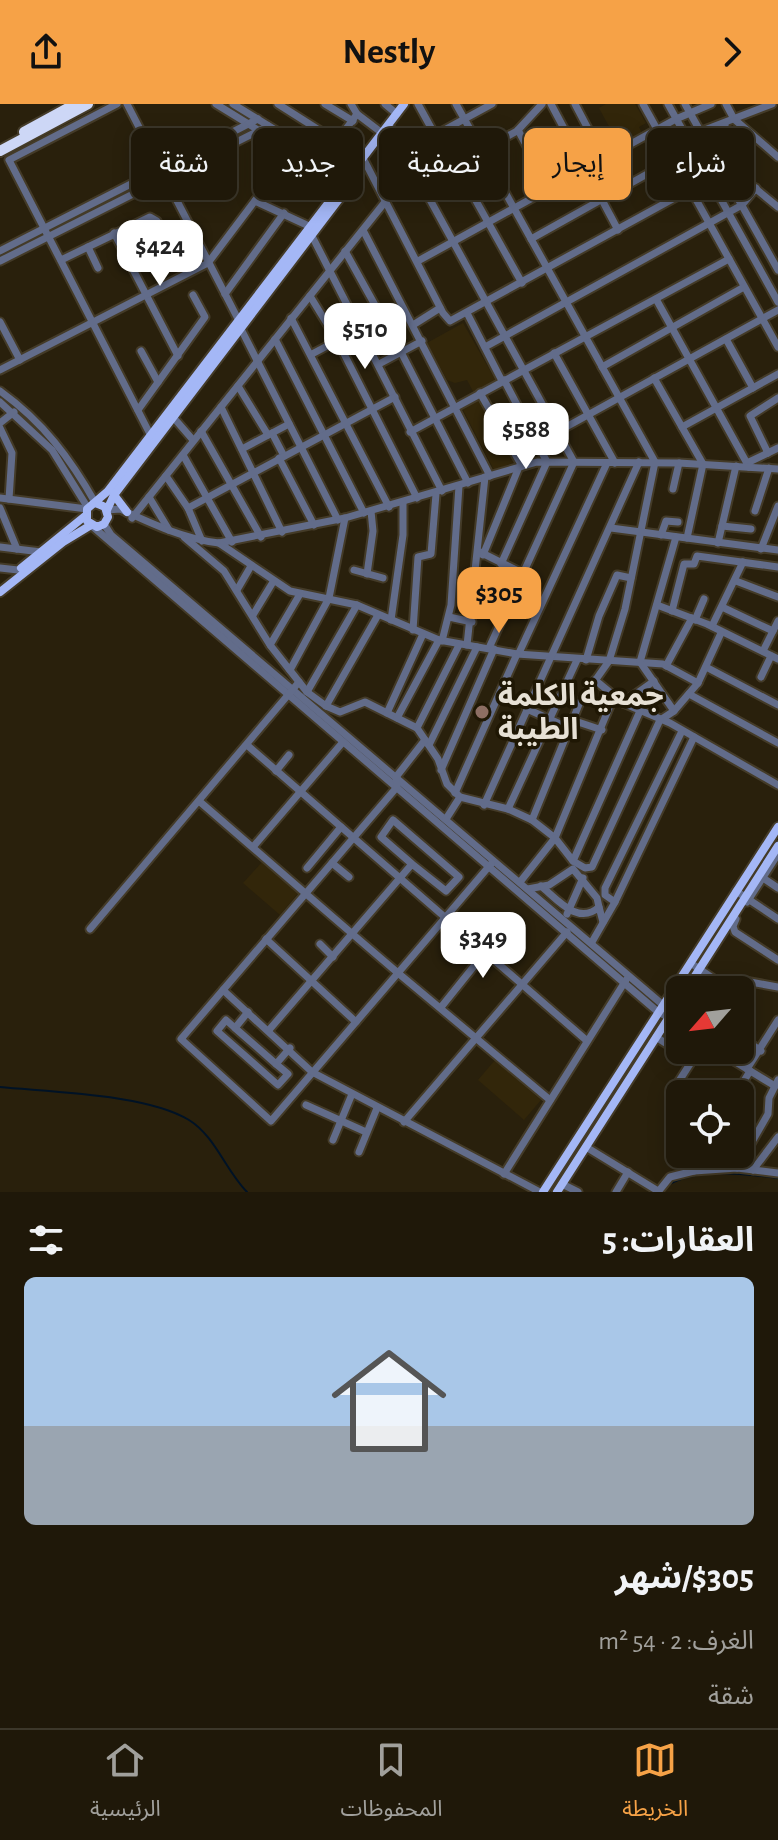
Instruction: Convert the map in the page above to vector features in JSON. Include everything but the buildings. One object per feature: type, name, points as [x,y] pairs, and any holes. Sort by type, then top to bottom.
[{"type":"highway","points":[[0,144],[75,104]]},
{"type":"highway","points":[[0,151],[88,104]]},
{"type":"main road","points":[[386,128],[404,104]]},
{"type":"main road","points":[[363,158],[379,137]]},
{"type":"main road","points":[[0,585],[91,508],[173,417],[335,200]]},
{"type":"main road","points":[[0,592],[63,542],[106,516],[114,495],[238,319],[311,232]]},
{"type":"main road","points":[[114,495],[129,514]]},
{"type":"main road","points":[[91,508],[106,516]]},
{"type":"main road","points":[[91,508],[91,525]]},
{"type":"main road","points":[[541,1192],[778,827]]},
{"type":"main road","points":[[695,976],[748,898],[778,846]]},
{"type":"main road","points":[[559,1188],[666,1022]]},
{"type":"street","points":[[117,104],[9,160],[152,439]]},
{"type":"street","points":[[127,104],[139,128]]},
{"type":"street","points":[[216,104],[253,128]]},
{"type":"street","points":[[233,104],[271,128]]},
{"type":"street","points":[[278,104],[316,128]]},
{"type":"street","points":[[325,104],[379,131]]},
{"type":"street","points":[[351,104],[355,117]]},
{"type":"street","points":[[385,104],[397,114]]},
{"type":"street","points":[[418,104],[431,128]]},
{"type":"street","points":[[456,104],[471,128]]},
{"type":"street","points":[[448,128],[492,104]]},
{"type":"street","points":[[508,136],[518,130],[542,104]]},
{"type":"street","points":[[551,104],[563,128]]},
{"type":"street","points":[[575,104],[588,128]]},
{"type":"street","points":[[643,104],[656,128]]},
{"type":"street","points":[[668,104],[778,302]]},
{"type":"street","points":[[685,104],[700,128]]},
{"type":"street","points":[[660,128],[711,104]]},
{"type":"street","points":[[726,104],[734,119],[778,157]]},
{"type":"street","points":[[712,128],[772,104]]},
{"type":"street","points":[[347,128],[355,117]]},
{"type":"street","points":[[237,129],[258,119]]},
{"type":"street","points":[[723,128],[726,124]]},
{"type":"street","points":[[264,128],[268,126]]},
{"type":"street","points":[[518,130],[524,141]]},
{"type":"street","points":[[363,158],[440,308],[450,321],[671,200]]},
{"type":"street","points":[[0,261],[131,184]]},
{"type":"street","points":[[485,347],[742,205],[756,188],[777,205]]},
{"type":"street","points":[[0,251],[131,193]]},
{"type":"street","points":[[508,199],[655,462],[631,578],[609,661],[570,724],[532,820]]},
{"type":"street","points":[[176,200],[238,319]]},
{"type":"street","points":[[431,200],[574,462]]},
{"type":"street","points":[[474,200],[522,283]]},
{"type":"street","points":[[418,261],[530,200]]},
{"type":"street","points":[[531,239],[602,200],[618,230]]},
{"type":"street","points":[[697,200],[778,347]]},
{"type":"street","points":[[739,200],[777,266]]},
{"type":"street","points":[[0,370],[208,263],[255,201],[284,213],[311,232],[323,253],[329,271],[379,364],[439,492],[431,554],[418,557],[413,630]]},
{"type":"street","points":[[129,514],[149,497],[385,202]]},
{"type":"street","points":[[225,294],[284,213]]},
{"type":"street","points":[[61,260],[150,217],[157,221],[171,249]]},
{"type":"street","points":[[364,232],[422,341],[488,477],[482,554],[472,622],[463,645],[417,728]]},
{"type":"street","points":[[114,233],[178,356]]},
{"type":"street","points":[[88,247],[98,268]]},
{"type":"street","points":[[345,251],[401,352],[463,484],[449,617],[441,641],[397,718]]},
{"type":"street","points":[[410,432],[729,259]]},
{"type":"street","points":[[602,367],[744,287]]},
{"type":"street","points":[[138,410],[205,317],[193,295]]},
{"type":"street","points":[[310,296],[337,340],[417,498]]},
{"type":"street","points":[[656,299],[748,465]]},
{"type":"street","points":[[413,325],[440,308]]},
{"type":"street","points":[[557,432],[778,310]]},
{"type":"street","points":[[467,313],[547,462]]},
{"type":"street","points":[[291,318],[389,507]]},
{"type":"street","points":[[0,322],[20,360]]},
{"type":"street","points":[[312,354],[361,328]]},
{"type":"street","points":[[241,329],[341,519],[329,598],[290,670]]},
{"type":"street","points":[[275,339],[368,512],[373,531],[367,574]]},
{"type":"street","points":[[726,339],[753,388]]},
{"type":"street","points":[[379,364],[422,341]]},
{"type":"street","points":[[141,351],[158,382]]},
{"type":"street","points":[[554,353],[611,463]]},
{"type":"street","points":[[682,427],[778,374]]},
{"type":"street","points":[[654,378],[703,464],[687,538]]},
{"type":"street","points":[[238,386],[270,434],[314,525]]},
{"type":"street","points":[[0,391],[21,406],[59,444],[91,508]]},
{"type":"street","points":[[480,393],[521,466]]},
{"type":"street","points":[[188,508],[395,397]]},
{"type":"street","points":[[768,453],[750,416],[776,399],[778,410]]},
{"type":"street","points":[[0,402],[52,450],[91,508]]},
{"type":"street","points":[[9,499],[12,453],[0,425],[21,406]]},
{"type":"street","points":[[221,407],[282,532]]},
{"type":"street","points":[[173,417],[193,440]]},
{"type":"street","points":[[242,449],[289,424]]},
{"type":"street","points":[[201,431],[261,537]]},
{"type":"street","points":[[748,465],[778,448]]},
{"type":"street","points":[[183,455],[232,542]]},
{"type":"street","points":[[501,564],[547,462]]},
{"type":"street","points":[[628,978],[567,932],[446,819],[111,535],[106,516],[118,508],[169,530],[219,543],[341,519],[521,466],[547,462],[655,462],[778,469]]},
{"type":"street","points":[[441,770],[574,462]]},
{"type":"street","points":[[484,805],[639,462]]},
{"type":"street","points":[[446,819],[518,654],[611,463]]},
{"type":"street","points":[[673,489],[679,463]]},
{"type":"street","points":[[482,554],[521,466]]},
{"type":"street","points":[[718,543],[736,466]]},
{"type":"street","points":[[755,511],[769,468]]},
{"type":"street","points":[[166,476],[188,508],[202,541]]},
{"type":"street","points":[[149,497],[169,530]]},
{"type":"street","points":[[0,498],[91,508]]},
{"type":"street","points":[[391,620],[403,535],[403,502]]},
{"type":"street","points":[[761,549],[778,506]]},
{"type":"street","points":[[0,508],[17,549]]},
{"type":"street","points":[[661,535],[666,521],[678,522]]},
{"type":"street","points":[[91,525],[294,689],[343,742],[492,863],[520,882],[592,942],[666,1010]]},
{"type":"street","points":[[722,526],[751,529]]},
{"type":"street","points":[[611,528],[778,550]]},
{"type":"street","points":[[179,533],[224,571],[270,645],[290,670],[294,689]]},
{"type":"street","points":[[640,662],[676,537]]},
{"type":"street","points":[[219,543],[273,582],[300,594],[357,605],[441,641],[518,654],[666,666],[698,683]]},
{"type":"street","points":[[0,547],[41,552]]},
{"type":"street","points":[[482,554],[524,574]]},
{"type":"street","points":[[672,611],[684,564],[694,564],[697,556],[778,567]]},
{"type":"street","points":[[712,626],[743,562]]},
{"type":"street","points":[[237,590],[251,566]]},
{"type":"street","points":[[0,568],[18,570]]},
{"type":"street","points":[[354,570],[383,578]]},
{"type":"street","points":[[508,809],[581,660],[617,575],[631,578]]},
{"type":"street","points":[[736,581],[778,597]]},
{"type":"street","points":[[253,615],[273,582]]},
{"type":"street","points":[[662,586],[678,588]]},
{"type":"street","points":[[476,587],[510,605]]},
{"type":"street","points":[[270,645],[300,594]]},
{"type":"street","points":[[666,666],[704,599]]},
{"type":"street","points":[[307,692],[357,605]]},
{"type":"street","points":[[657,605],[712,626],[771,655]]},
{"type":"street","points":[[722,607],[773,631]]},
{"type":"street","points":[[326,706],[378,615]]},
{"type":"street","points":[[449,617],[472,622]]},
{"type":"street","points":[[761,677],[771,655],[773,631],[778,622]]},
{"type":"street","points":[[564,919],[661,720],[674,711],[698,683],[721,633]]},
{"type":"street","points":[[387,713],[423,634]]},
{"type":"street","points":[[477,647],[427,743],[396,777],[397,787],[181,1039],[271,1121],[492,863]]},
{"type":"street","points":[[640,662],[674,711]]},
{"type":"street","points":[[706,667],[778,705]]},
{"type":"street","points":[[595,680],[623,703],[694,737],[778,785]]},
{"type":"street","points":[[623,703],[654,681]]},
{"type":"street","points":[[294,689],[307,692],[340,712],[365,702],[417,728],[457,795],[484,805],[508,809],[532,820],[555,838],[573,861],[588,868]]},
{"type":"street","points":[[90,929],[294,689]]},
{"type":"street","points":[[689,694],[778,743]]},
{"type":"street","points":[[520,882],[555,838],[614,696]]},
{"type":"street","points":[[527,709],[550,719],[602,730]]},
{"type":"street","points":[[573,861],[640,711]]},
{"type":"street","points":[[615,902],[605,895],[605,888],[682,731]]},
{"type":"street","points":[[592,942],[615,902],[694,737]]},
{"type":"street","points":[[253,847],[343,742]]},
{"type":"street","points":[[247,745],[586,1040]]},
{"type":"street","points":[[276,771],[289,755]]},
{"type":"street","points":[[199,801],[550,1100]]},
{"type":"street","points":[[395,820],[459,877],[446,891],[412,864],[381,837],[395,820]]},
{"type":"street","points":[[307,868],[341,827]]},
{"type":"street","points":[[778,854],[748,898],[733,928],[778,960]]},
{"type":"street","points":[[332,863],[349,877]]},
{"type":"street","points":[[269,1030],[412,864]]},
{"type":"street","points":[[528,889],[558,881],[573,869],[599,907],[603,923]]},
{"type":"street","points":[[763,878],[778,888]]},
{"type":"street","points":[[541,886],[568,910],[584,914],[599,907]]},
{"type":"street","points":[[736,891],[778,919]]},
{"type":"street","points":[[404,1122],[567,932]]},
{"type":"street","points":[[442,1006],[499,935]]},
{"type":"street","points":[[266,939],[356,1022]]},
{"type":"street","points":[[320,944],[333,957]]},
{"type":"street","points":[[691,962],[721,984],[745,981],[778,987]]},
{"type":"street","points":[[504,1174],[628,978]]},
{"type":"street","points":[[223,990],[290,1048],[312,1072],[541,1192]]},
{"type":"street","points":[[235,1028],[248,1012]]},
{"type":"street","points":[[226,1020],[235,1028],[288,1074],[278,1085],[217,1031],[226,1020]]},
{"type":"street","points":[[743,1080],[778,1020]]},
{"type":"street","points":[[656,1037],[666,1043]]},
{"type":"street","points":[[768,1037],[778,1044]]},
{"type":"street","points":[[754,1046],[761,1051]]},
{"type":"street","points":[[276,1064],[290,1048]]},
{"type":"street","points":[[738,1064],[776,1083],[769,1098],[768,1114],[754,1138]]},
{"type":"street","points":[[333,1140],[352,1094]]},
{"type":"street","points":[[769,1098],[778,1104]]},
{"type":"street","points":[[306,1105],[366,1132]]},
{"type":"street","points":[[359,1152],[377,1108]]},
{"type":"street","points":[[753,1170],[778,1137]]},
{"type":"street","points":[[586,1147],[658,1192],[670,1177],[694,1171],[737,1168],[778,1173]]},
{"type":"street","points":[[616,1192],[628,1172]]},
{"type":"street","points":[[559,1188],[578,1192]]},
{"type":"shaded area","points":[[606,104],[635,104],[646,123],[639,127],[642,133],[631,139],[631,128],[610,128],[599,108]]},
{"type":"shaded area","points":[[463,323],[496,381],[474,393],[467,380],[455,383],[447,380],[427,343]]},
{"type":"shaded area","points":[[482,399],[515,462],[494,470],[462,408]]},
{"type":"shaded area","points":[[263,861],[299,892],[280,915],[243,883]]},
{"type":"shaded area","points":[[495,1060],[541,1100],[524,1120],[478,1080]]},
{"type":"waterway","points":[[0,1087],[124,1099],[171,1111],[189,1120],[206,1135],[247,1192]]},
{"type":"waterway","points":[[668,1185],[680,1179],[707,1174],[778,1178]]},
{"type":"place","name":"جمعية الكلمة الطيبة","points":[[482,712]]}]
